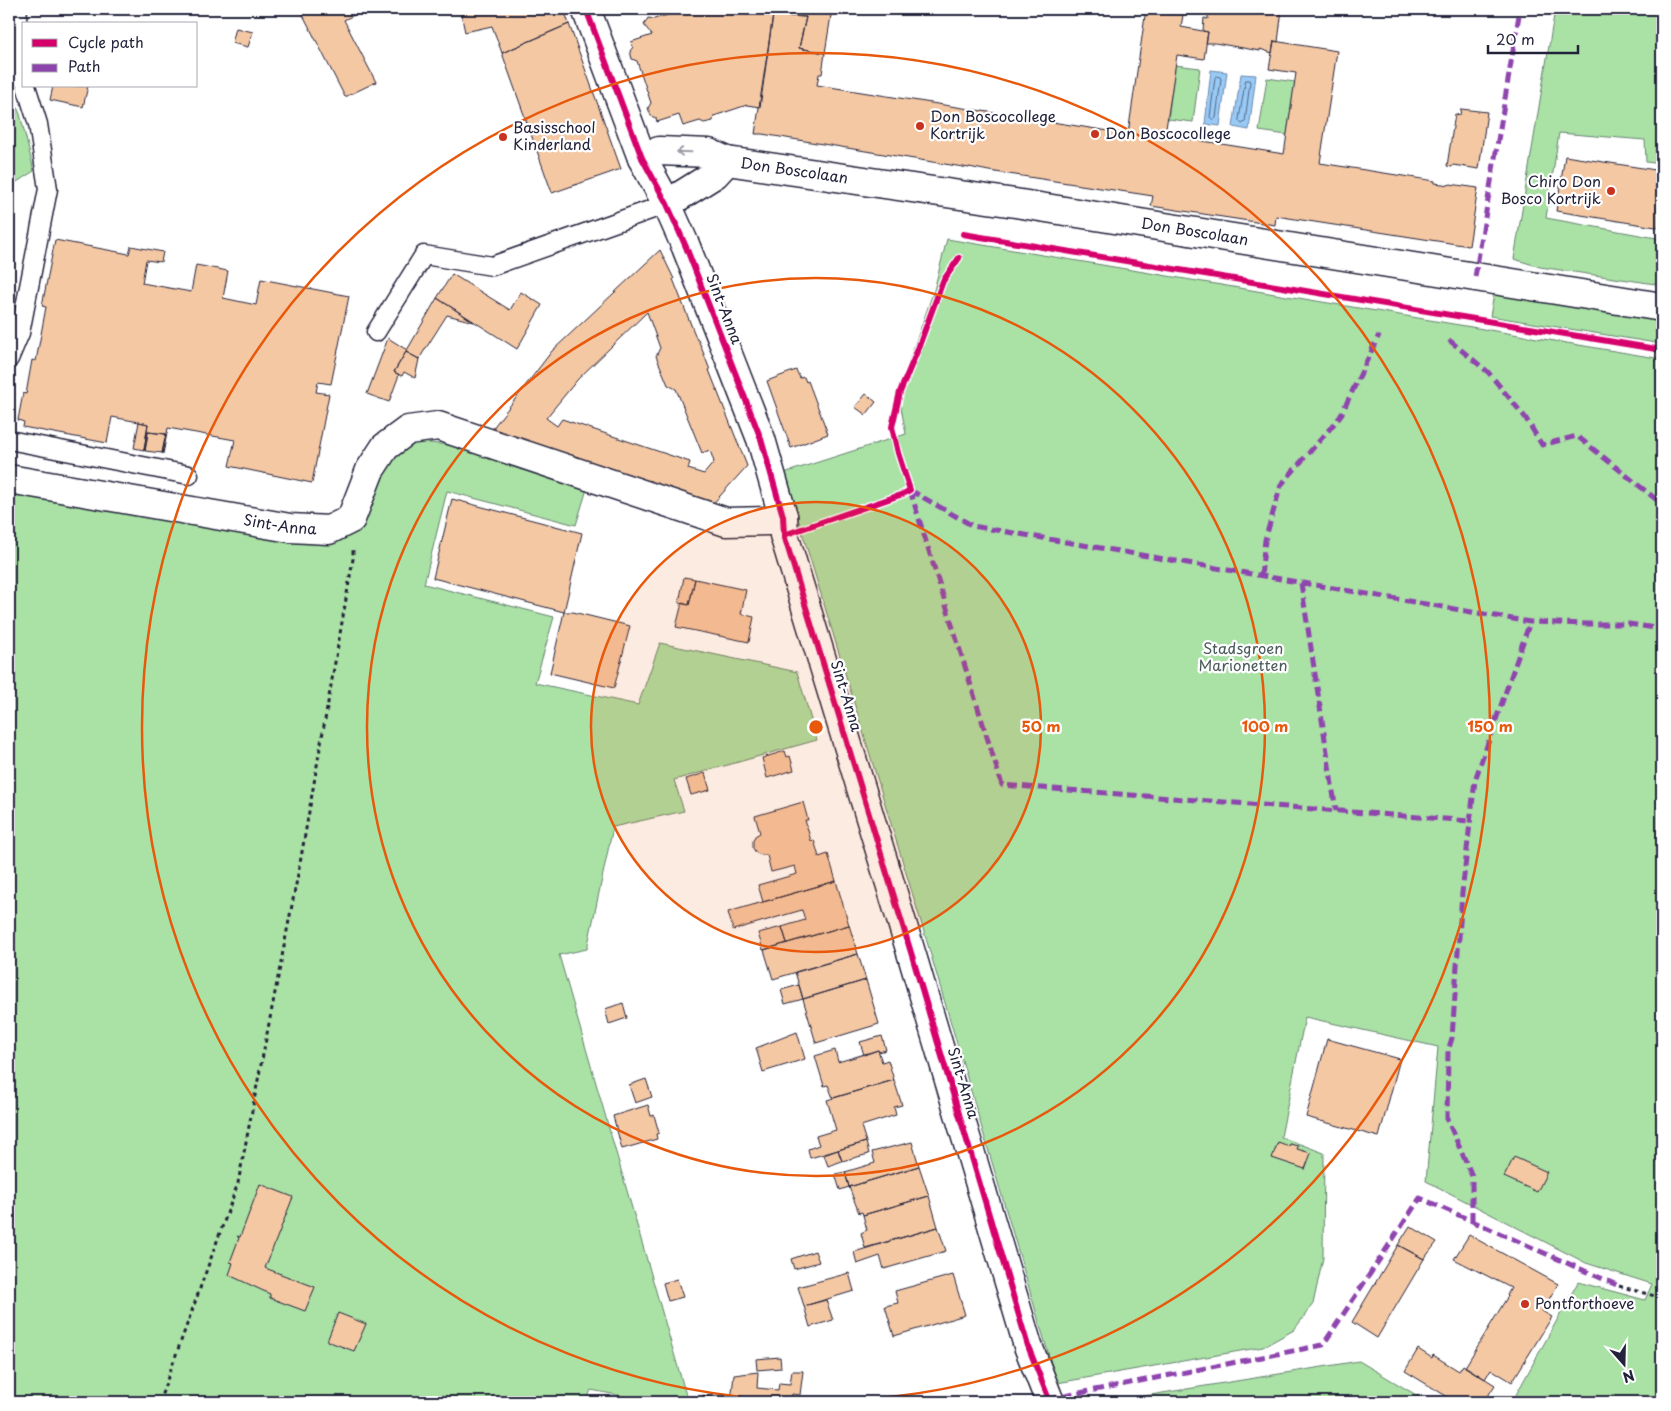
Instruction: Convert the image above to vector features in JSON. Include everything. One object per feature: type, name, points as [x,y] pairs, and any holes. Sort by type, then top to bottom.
[{"type":"street","name":"Sint-Anna","points":[[586,9],[642,158],[667,204],[686,247],[761,440],[783,516],[784,535],[916,968],[1025,1337],[1050,1402]]},
{"type":"street","name":"Don Boscolaan","points":[[642,158],[659,151],[709,153],[727,161],[1025,204],[1662,307]]},
{"type":"street","name":"Don Boscolaan","points":[[667,204],[715,174],[727,161]]},
{"type":"street","points":[[351,519],[370,470],[385,447],[408,430],[438,426],[726,522],[771,521],[783,516]]},
{"type":"street","name":"Sint-Anna","points":[[9,479],[290,528],[329,530],[351,519]]},
{"type":"lane","points":[[18,9],[14,51],[22,75]]},
{"type":"lane","points":[[9,359],[20,333],[48,189],[38,124],[27,88]]},
{"type":"lane","points":[[376,332],[424,255],[492,266],[667,204]]},
{"type":"lane","points":[[9,440],[189,474]]},
{"type":"path","points":[[159,1402],[238,1184],[300,869],[353,559],[351,519]]},
{"type":"path","points":[[1619,1286],[1662,1298]]},
{"type":"green space","points":[[1555,9],[1662,9],[1662,164],[1646,162],[1645,140],[1559,133],[1546,218],[1662,239],[1662,285],[1540,267],[1514,259]]},
{"type":"green space","points":[[1175,65],[1200,68],[1193,122],[1168,119]]},
{"type":"green space","points":[[1267,78],[1295,82],[1287,135],[1259,131]]},
{"type":"green space","points":[[9,89],[20,114],[34,171],[9,187]]},
{"type":"green space","name":"Stadsgroen Marionetten","points":[[947,239],[1662,359],[1662,1402],[1512,1402],[1578,1282],[1645,1300],[1652,1284],[1586,1263],[1426,1181],[1438,1047],[1305,1017],[1281,1137],[1324,1153],[1323,1258],[1313,1304],[1294,1330],[1263,1347],[1057,1383],[925,935],[784,473],[906,434],[898,392],[934,290]]},
{"type":"green space","points":[[1494,294],[1662,321],[1662,344],[1490,316]]},
{"type":"green space","points":[[420,442],[459,446],[587,489],[576,525],[447,491],[424,584],[554,617],[535,683],[638,705],[660,643],[797,672],[817,740],[674,780],[684,811],[613,827],[587,949],[559,955],[688,1402],[654,1402],[591,1390],[586,1402],[9,1402],[9,489],[329,538],[381,466],[403,446]]},
{"type":"green space","points":[[1359,1361],[1428,1402],[1107,1402]]},
{"type":"water","points":[[1211,70],[1227,72],[1220,126],[1205,124]]},
{"type":"water","points":[[1241,74],[1256,75],[1249,130],[1233,127]]},
{"type":"building","points":[[300,9],[366,9],[344,20],[376,82],[345,97]]},
{"type":"building","points":[[460,9],[564,9],[569,24],[502,53],[492,26],[465,32]]},
{"type":"building","points":[[687,9],[688,11],[696,9],[733,9],[773,15],[760,107],[747,105],[714,116],[713,121],[704,123],[700,121],[683,126],[679,115],[657,122],[656,118],[651,116],[648,108],[651,103],[637,61],[632,59],[630,51],[633,47],[631,42],[652,35],[644,25],[648,18],[654,19]]},
{"type":"building","points":[[774,9],[832,9],[825,53],[799,48],[806,17],[773,15]]},
{"type":"building","name":"Don Boscocollege Kortrijk","points":[[1146,9],[1184,9],[1181,27],[1208,32],[1204,59],[1177,55],[1165,135],[1284,154],[1296,73],[1269,69],[1274,41],[1337,51],[1320,163],[1435,181],[1435,183],[1478,188],[1469,246],[1276,216],[1275,225],[1151,206],[1153,196],[755,134],[773,15],[806,17],[799,48],[825,53],[822,74],[819,74],[817,85],[1128,134]]},
{"type":"building","points":[[1208,9],[1282,9],[1278,42],[1274,41],[1272,53],[1260,49],[1260,51],[1206,43],[1208,32],[1203,31],[1204,18],[1208,19]]},
{"type":"building","points":[[569,24],[621,169],[552,193],[502,53]]},
{"type":"building","points":[[236,28],[253,32],[248,47],[232,43]]},
{"type":"building","points":[[53,88],[88,88],[83,107],[50,100]]},
{"type":"building","points":[[1461,109],[1487,112],[1479,169],[1453,165],[1452,167],[1447,166],[1455,114],[1460,115]]},
{"type":"building","name":"Chiro Don Bosco Kortrijk","points":[[1565,156],[1662,171],[1662,228],[1556,211]]},
{"type":"building","points":[[55,240],[129,254],[131,246],[163,252],[161,262],[146,260],[142,283],[191,292],[196,265],[228,271],[223,298],[256,305],[261,279],[349,296],[331,384],[318,382],[316,392],[329,394],[312,483],[229,466],[235,440],[168,428],[163,454],[166,434],[148,432],[145,451],[148,424],[139,422],[112,417],[107,443],[23,427],[24,422],[18,420],[23,393],[26,394],[32,360],[36,361],[46,307],[42,306]]},
{"type":"building","points":[[660,250],[674,279],[747,466],[710,507],[489,433],[552,351]],"holes":[[[647,312],[660,348],[656,356],[668,385],[676,389],[702,453],[710,450],[714,462],[704,474],[688,469],[690,462],[562,419],[557,426],[546,418],[578,379]]]},
{"type":"building","points":[[452,274],[510,310],[521,292],[542,305],[517,349],[437,298]]},
{"type":"building","points":[[437,298],[474,322],[447,315],[419,359],[406,352]]},
{"type":"building","points":[[388,338],[407,350],[394,372],[399,375],[389,402],[367,394]]},
{"type":"building","points":[[406,352],[419,359],[415,378],[404,372],[402,376],[394,372]]},
{"type":"building","points":[[796,370],[800,378],[804,377],[806,382],[808,381],[828,434],[791,448],[767,381]]},
{"type":"building","points":[[866,394],[876,402],[866,415],[855,407]]},
{"type":"building","points":[[139,422],[148,424],[144,450],[134,448]]},
{"type":"building","points":[[148,432],[166,434],[162,453],[145,451]]},
{"type":"building","points":[[452,499],[582,533],[564,612],[433,578]]},
{"type":"building","points":[[684,577],[695,579],[689,605],[679,603]]},
{"type":"building","points":[[695,579],[746,590],[741,614],[754,617],[749,642],[676,627],[682,603],[689,605]]},
{"type":"building","points":[[564,612],[573,612],[630,626],[614,688],[550,673]]},
{"type":"building","points":[[785,751],[787,757],[790,756],[794,770],[767,778],[762,758]]},
{"type":"building","points":[[705,773],[710,790],[691,795],[686,779]]},
{"type":"building","points":[[803,802],[808,820],[805,820],[811,841],[814,840],[819,857],[828,854],[836,881],[763,902],[758,885],[797,874],[795,866],[771,872],[767,855],[756,853],[753,848],[753,841],[755,836],[760,833],[755,816]]},
{"type":"building","points":[[836,881],[849,925],[787,943],[782,927],[805,920],[802,910],[733,930],[728,912]]},
{"type":"building","points":[[849,925],[858,954],[773,979],[764,950]]},
{"type":"building","points":[[782,927],[787,943],[763,950],[758,933]]},
{"type":"building","points":[[858,954],[866,980],[803,999],[795,972]]},
{"type":"building","points":[[866,980],[879,1024],[816,1043],[803,999]]},
{"type":"building","points":[[799,985],[803,999],[785,1004],[781,990]]},
{"type":"building","points":[[623,1003],[627,1018],[609,1024],[605,1009]]},
{"type":"building","points":[[797,1032],[805,1059],[763,1072],[756,1048]]},
{"type":"building","points":[[882,1036],[886,1050],[879,1052],[878,1050],[864,1055],[860,1042]]},
{"type":"building","points":[[1327,1039],[1400,1059],[1379,1137],[1306,1117]]},
{"type":"building","points":[[835,1050],[838,1062],[878,1050],[882,1062],[888,1060],[894,1080],[833,1098],[828,1085],[824,1086],[815,1056]]},
{"type":"building","points":[[646,1079],[652,1097],[635,1103],[629,1085]]},
{"type":"building","points":[[894,1080],[902,1105],[894,1107],[896,1115],[861,1126],[866,1142],[810,1158],[808,1149],[819,1145],[816,1136],[836,1130],[827,1100]]},
{"type":"building","points":[[648,1105],[651,1116],[654,1115],[659,1133],[656,1134],[657,1139],[622,1149],[613,1116]]},
{"type":"building","points":[[866,1142],[869,1154],[842,1161],[838,1150]]},
{"type":"building","points":[[912,1142],[919,1166],[849,1187],[845,1172],[875,1163],[872,1152]]},
{"type":"building","points":[[1278,1142],[1289,1146],[1290,1144],[1298,1146],[1297,1149],[1311,1153],[1305,1169],[1272,1158]]},
{"type":"building","points":[[838,1150],[842,1161],[828,1166],[824,1155]]},
{"type":"building","points":[[1514,1157],[1547,1172],[1537,1192],[1504,1177]]},
{"type":"building","points":[[919,1166],[929,1196],[863,1215],[862,1212],[859,1213],[849,1187]]},
{"type":"building","points":[[845,1172],[849,1187],[840,1190],[835,1174]]},
{"type":"building","points":[[260,1184],[293,1197],[265,1268],[315,1287],[305,1311],[270,1298],[270,1294],[229,1275],[233,1263],[230,1262],[239,1238],[237,1236],[240,1237]]},
{"type":"building","points":[[929,1196],[938,1227],[865,1248],[861,1233],[867,1230],[863,1215]]},
{"type":"building","points":[[1410,1226],[1437,1242],[1424,1259],[1398,1245]]},
{"type":"building","points":[[938,1227],[946,1251],[884,1269],[880,1256],[857,1264],[854,1252]]},
{"type":"building","name":"Pontforthoeve","points":[[1469,1235],[1558,1284],[1542,1311],[1552,1317],[1512,1382],[1491,1369],[1485,1379],[1465,1367],[1511,1288],[1454,1259]]},
{"type":"building","points":[[1398,1245],[1424,1259],[1377,1338],[1352,1322]]},
{"type":"building","points":[[815,1251],[819,1262],[794,1269],[791,1259]]},
{"type":"building","points":[[849,1273],[854,1291],[804,1306],[798,1287]]},
{"type":"building","points":[[953,1275],[965,1315],[894,1336],[885,1306],[898,1303],[895,1291]]},
{"type":"building","points":[[677,1279],[683,1297],[668,1301],[663,1283]]},
{"type":"building","points":[[826,1300],[833,1320],[810,1327],[804,1306]]},
{"type":"building","points":[[338,1313],[366,1324],[354,1351],[327,1341]]},
{"type":"building","points":[[1418,1349],[1432,1358],[1433,1355],[1459,1371],[1463,1365],[1495,1385],[1484,1402],[1456,1402],[1405,1371]]},
{"type":"building","points":[[780,1357],[781,1368],[757,1370],[756,1359]]},
{"type":"building","points":[[792,1371],[803,1371],[800,1395],[792,1394],[791,1402],[725,1402],[731,1401],[734,1375],[758,1372],[757,1388],[778,1390],[779,1383],[790,1384]]},
{"type":"building","points":[[703,1395],[725,1401],[725,1402],[701,1402]]},
{"type":"marked path","points":[[1475,277],[1520,9]]},
{"type":"marked path","points":[[1261,576],[1265,540],[1281,485],[1340,417],[1379,335]]},
{"type":"marked path","points":[[1449,340],[1488,372],[1525,417],[1542,445],[1577,436],[1662,504]]},
{"type":"marked path","points":[[910,490],[1002,785],[1470,821]]},
{"type":"marked path","points":[[910,490],[973,526],[1530,622],[1629,624],[1662,629]]},
{"type":"marked path","points":[[1301,583],[1336,811]]},
{"type":"marked path","points":[[1472,1221],[1472,1176],[1447,1119],[1448,1051],[1452,1038],[1462,893],[1475,780],[1530,622]]},
{"type":"marked path","points":[[1049,1399],[1323,1345],[1420,1198],[1619,1286]]},
{"type":"cycle path","points":[[586,9],[642,158],[667,204],[686,247],[761,439],[783,516],[784,535],[1028,1346],[1050,1402]]},
{"type":"cycle path","points":[[963,234],[1662,350]]},
{"type":"cycle path","points":[[784,535],[910,490],[892,427],[900,392],[943,281],[959,258]]},
{"type":"place","name":"Don Boscocollege Kortrijk","points":[[920,126]]},
{"type":"place","name":"Don Boscocollege","points":[[1095,134]]},
{"type":"place","name":"Basisschool Kinderland","points":[[503,137]]},
{"type":"place","name":"Chiro Don Bosco Kortrijk","points":[[1611,191]]},
{"type":"place","name":"Pontforthoeve","points":[[1525,1304]]}]
